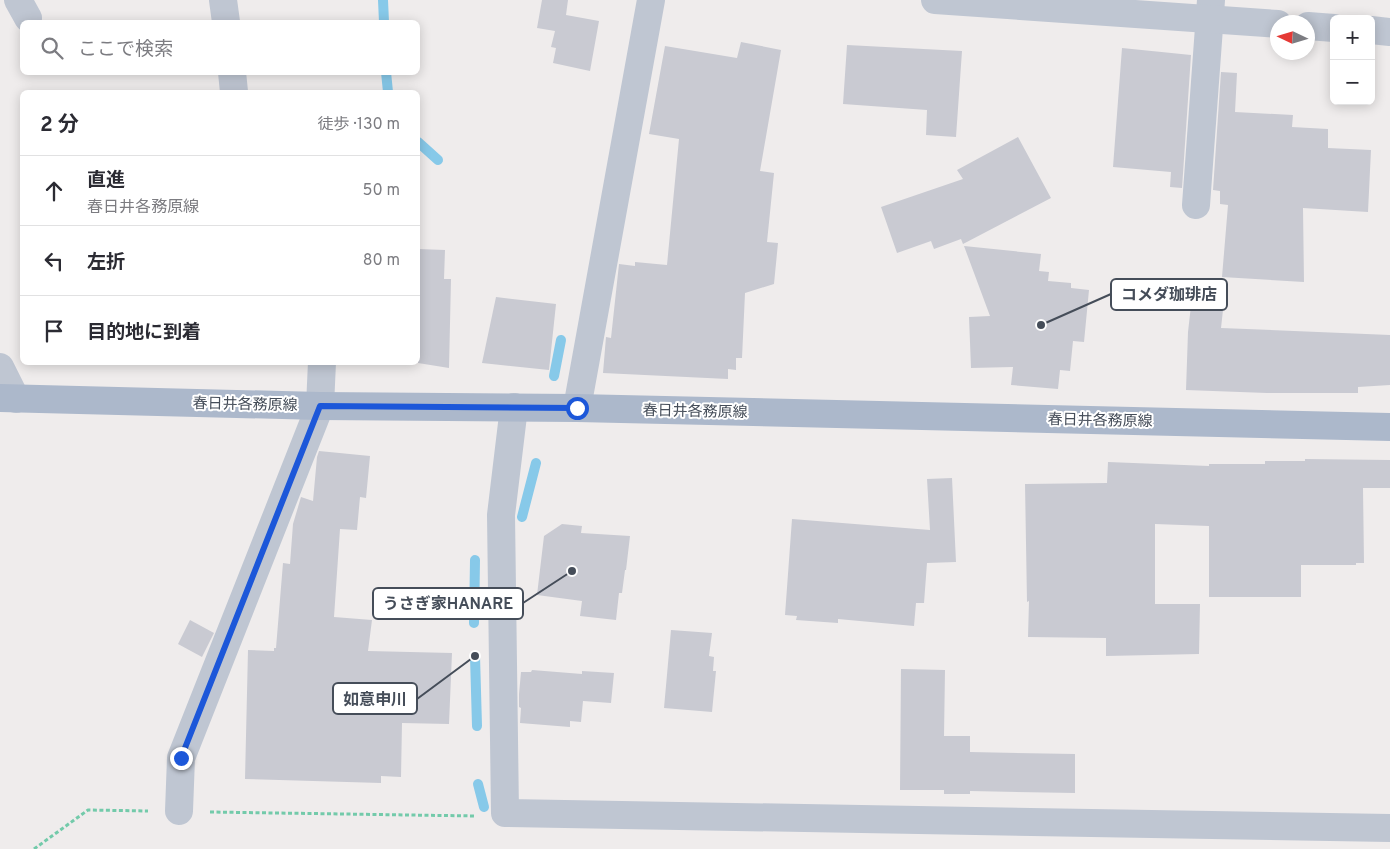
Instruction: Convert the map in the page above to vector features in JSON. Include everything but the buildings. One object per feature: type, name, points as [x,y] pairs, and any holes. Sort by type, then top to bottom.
[{"type":"main road","name":"春日井各務原線","points":[[8,398],[320,406],[577,408],[1390,427]]},
{"type":"street","points":[[223,0],[226,20]]},
{"type":"street","points":[[577,408],[651,0]]},
{"type":"street","points":[[935,0],[1211,10],[1270,22]]},
{"type":"street","points":[[1196,205],[1211,10]]},
{"type":"street","points":[[1315,27],[1330,28]]},
{"type":"street","points":[[1375,30],[1390,32]]},
{"type":"street","points":[[232,75],[234,90]]},
{"type":"street","points":[[179,811],[181,758],[320,406],[322,365]]},
{"type":"street","points":[[0,367],[8,398]]},
{"type":"street","points":[[514,407],[501,515],[505,813],[1390,828]]},
{"type":"path","points":[[34,849],[88,810],[472,816],[505,813]]},
{"type":"waterway","points":[[383,0],[384,20]]},
{"type":"waterway","points":[[386,75],[388,90]]},
{"type":"waterway","points":[[420,144],[438,160]]},
{"type":"waterway","points":[[554,376],[561,340]]},
{"type":"waterway","points":[[522,517],[536,463]]},
{"type":"waterway","points":[[474,623],[475,560]]},
{"type":"waterway","points":[[475,656],[477,726]]},
{"type":"waterway","points":[[478,784],[484,807]]},
{"type":"place","name":"コメダ珈琲店","points":[[1041,325]]},
{"type":"place","name":"うさぎ家HANARE","points":[[572,571]]},
{"type":"place","name":"如意申川","points":[[475,656]]},
{"type":"route","points":[[181,758],[320,406],[577,408]]}]
